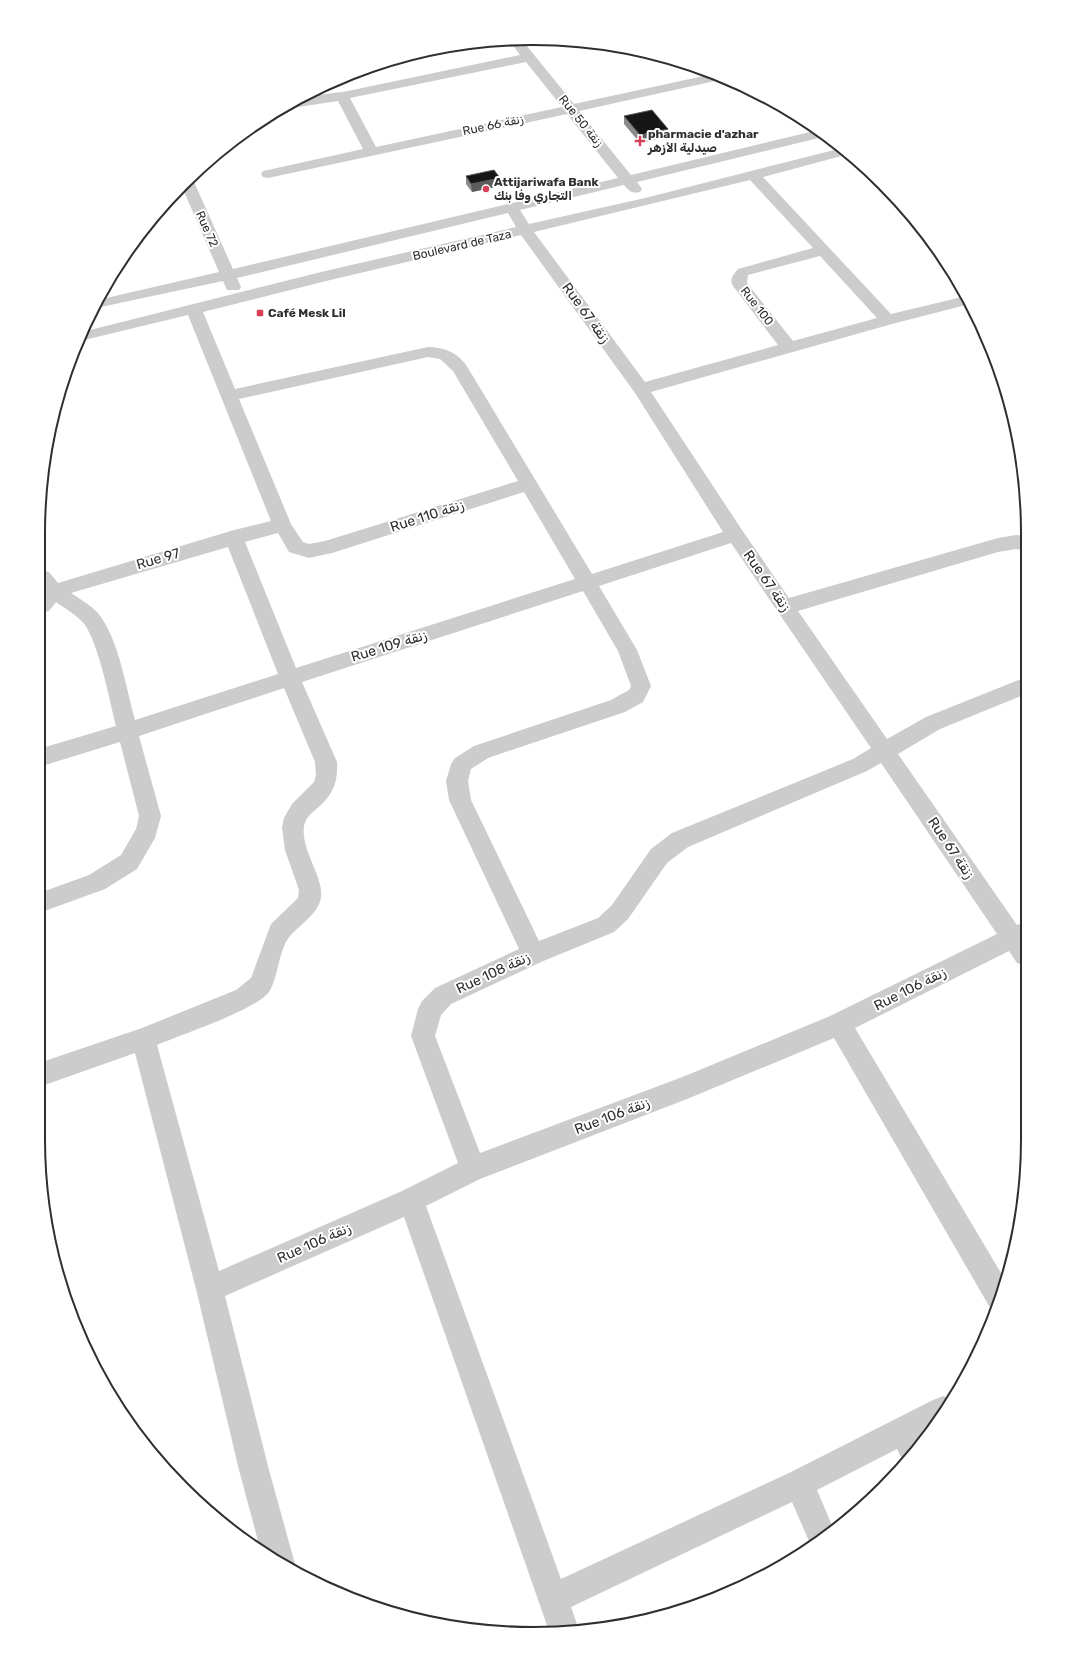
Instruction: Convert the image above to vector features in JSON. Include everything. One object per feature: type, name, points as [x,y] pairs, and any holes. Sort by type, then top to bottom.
[{"type":"street","name":"Rue 50 زنقة","points":[[520,45],[646,202]]},
{"type":"street","points":[[304,102],[342,96],[529,57]]},
{"type":"street","name":"Rue 66 زنقة","points":[[268,174],[711,79]]},
{"type":"street","points":[[342,96],[371,151]]},
{"type":"street","name":"Boulevard de Taza","points":[[102,303],[228,275],[511,206],[815,135]]},
{"type":"street","name":"Boulevard de Taza","points":[[86,336],[237,298],[754,176],[839,153]]},
{"type":"street","points":[[754,176],[888,320]]},
{"type":"street","name":"Rue 72","points":[[189,187],[237,298]]},
{"type":"street","name":"Rue 67 زنقة","points":[[511,206],[525,230],[641,389],[735,535],[885,751],[1021,942]]},
{"type":"street","name":"Rue 100","points":[[789,348],[738,279],[743,272],[823,250]]},
{"type":"street","points":[[111,287],[120,299]]},
{"type":"street","points":[[641,389],[888,320],[963,301]]},
{"type":"street","name":"Rue 110 زنقة","points":[[194,310],[282,525],[296,547],[309,551],[325,548],[530,484]]},
{"type":"street","points":[[229,396],[428,352],[440,352],[450,355],[460,368],[530,484],[627,650],[637,672],[641,686],[636,696],[618,706],[481,752],[462,764],[457,781],[460,800],[533,954]]},
{"type":"street","name":"Rue 97","points":[[46,592],[234,537],[282,525]]},
{"type":"street","name":"Rue 109 زنقة","points":[[45,756],[128,732],[290,678],[588,584],[735,535]]},
{"type":"street","points":[[45,1073],[143,1039],[244,998],[260,985],[267,970],[271,948],[278,931],[305,907],[309,899],[310,890],[294,839],[293,827],[300,812],[324,789],[328,773],[326,762],[290,678],[234,537]]},
{"type":"street","points":[[785,607],[998,545],[1021,542]]},
{"type":"street","points":[[45,901],[96,882],[129,862],[141,844],[147,831],[150,816],[105,647],[98,630],[91,619],[78,607],[46,592]]},
{"type":"street","points":[[885,751],[933,723],[1021,687]]},
{"type":"street","name":"Rue 108 زنقة","points":[[473,1169],[429,1056],[423,1036],[430,1008],[443,996],[533,954],[606,925],[620,912],[659,856],[680,840],[860,765],[885,751]]},
{"type":"street","name":"Rue 106 زنقة","points":[[210,1289],[411,1200],[473,1169],[687,1087],[839,1024],[1021,942]]},
{"type":"street","points":[[839,1024],[996,1291]]},
{"type":"street","points":[[143,1039],[210,1289],[254,1470],[277,1555]]},
{"type":"street","points":[[411,1200],[562,1626]]},
{"type":"street","points":[[553,1599],[799,1483],[908,1442],[931,1421]]},
{"type":"street","points":[[799,1483],[820,1533]]},
{"type":"building","points":[[652,110],[668,129],[640,135],[624,116]]},
{"type":"building","points":[[494,170],[500,178],[471,184],[466,176]]},
{"type":"place","name":"pharmacie d'azhar صيدلية الأزهر","points":[[640,141]]},
{"type":"place","name":"Attijariwafa Bank التجاري وفا بنك","points":[[486,189]]},
{"type":"place","name":"Café Mesk Lil","points":[[260,313]]}]
